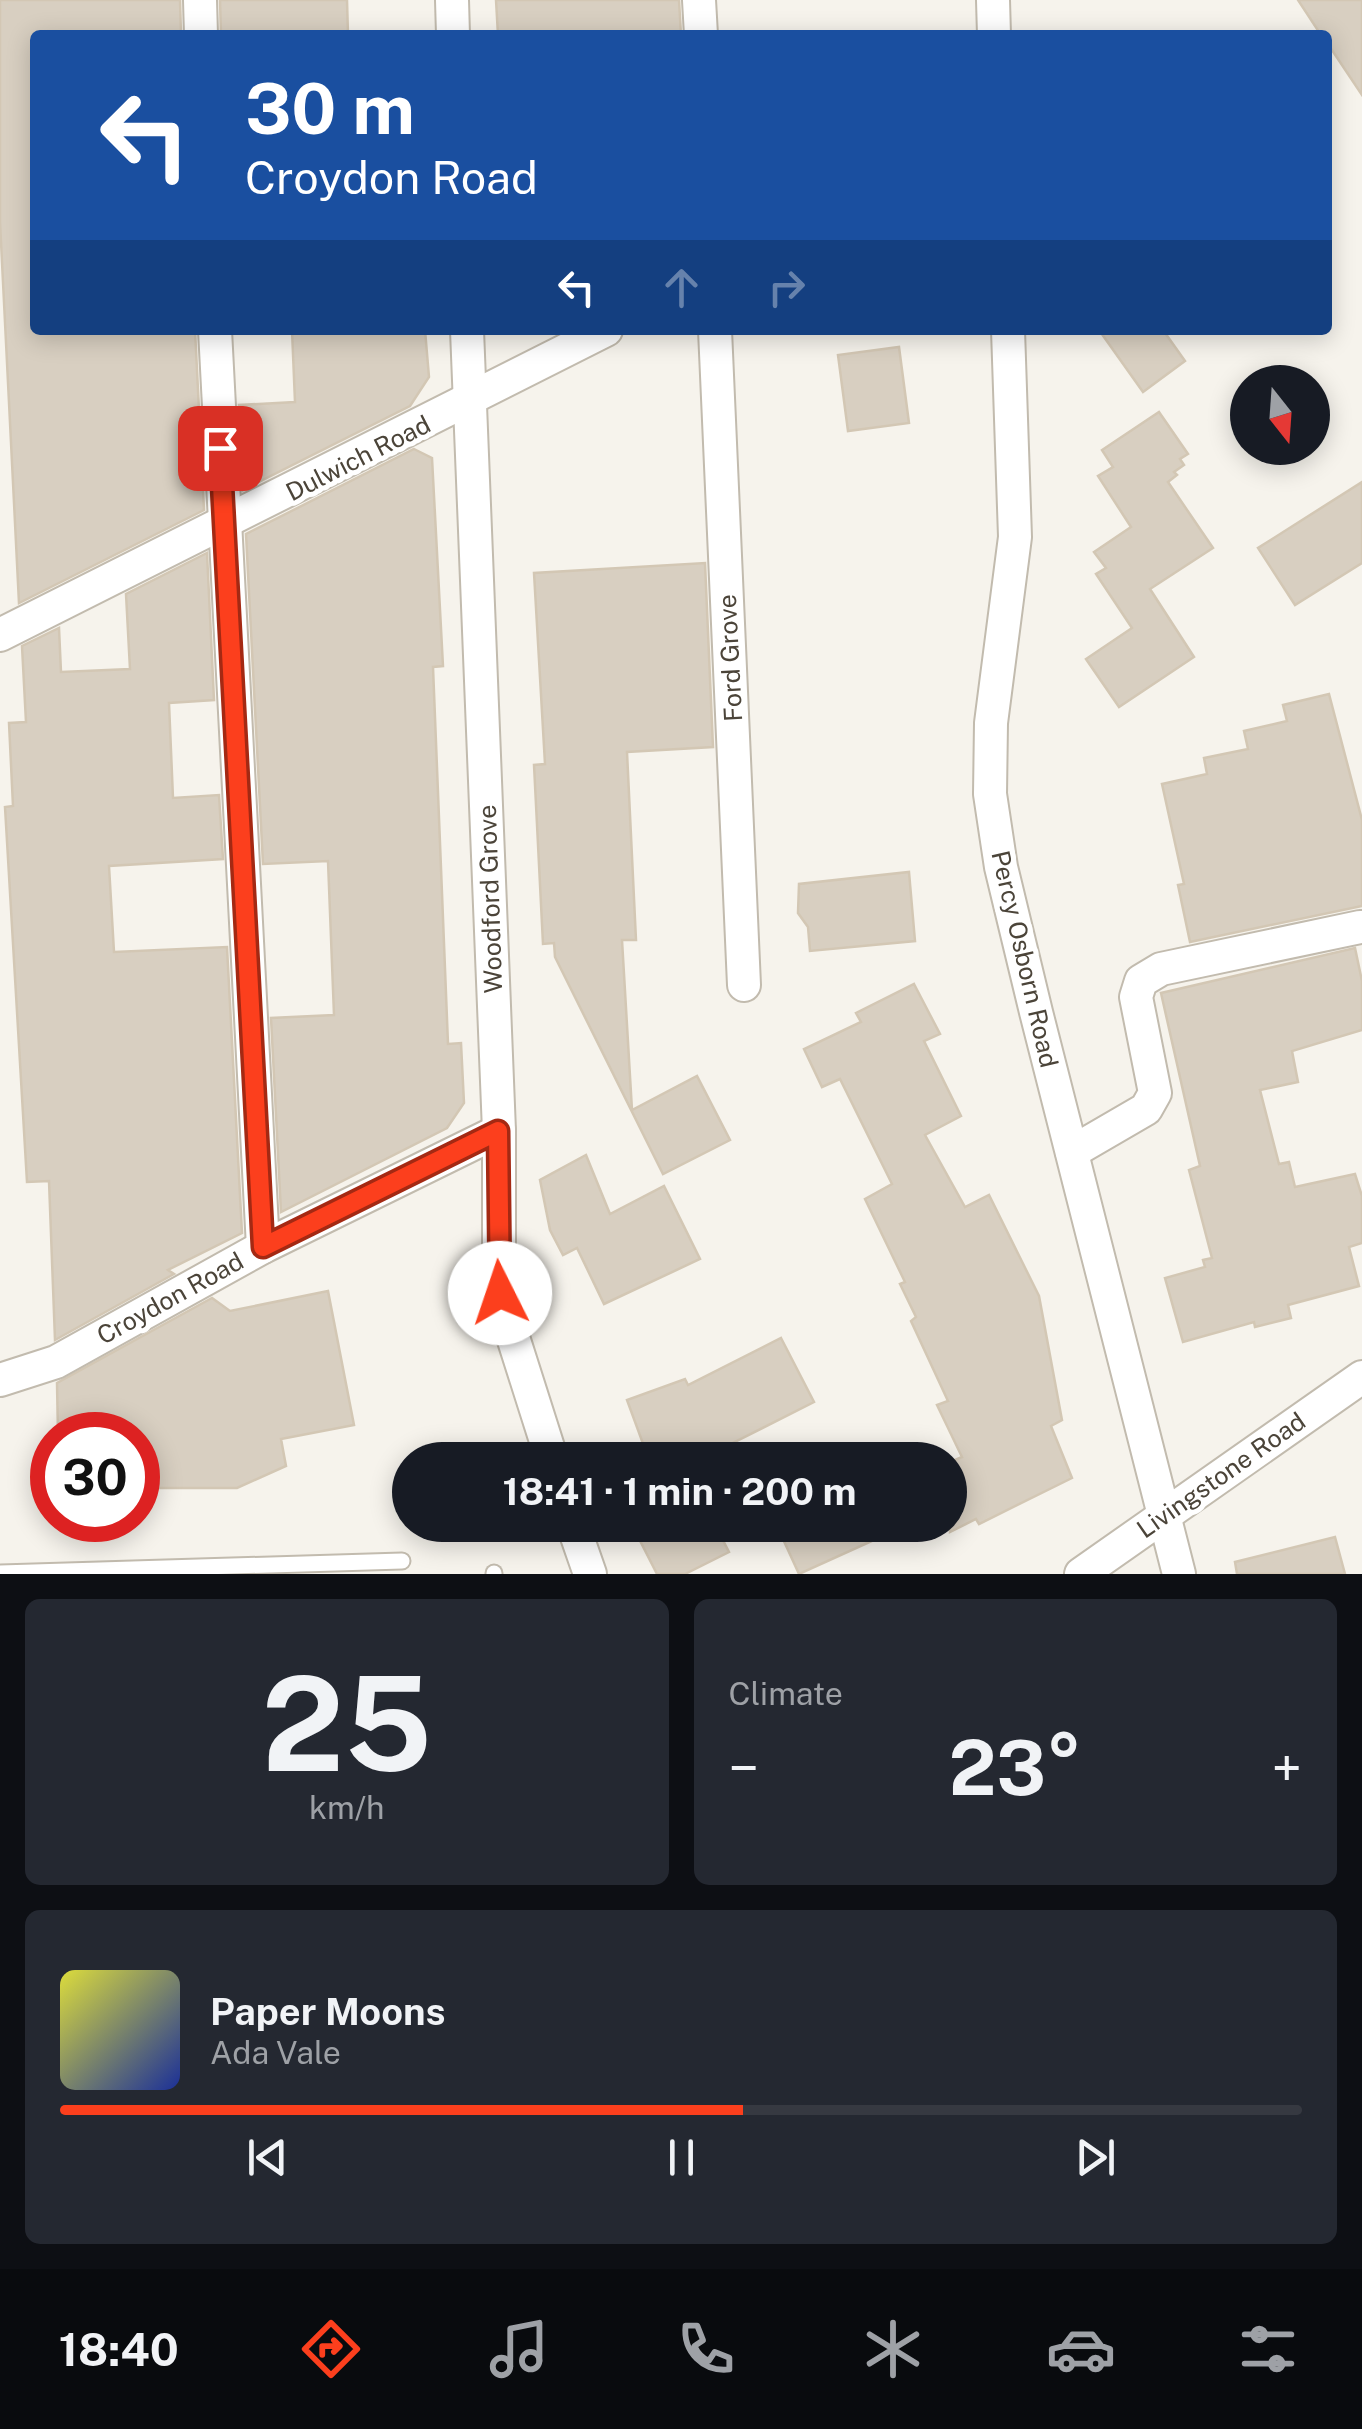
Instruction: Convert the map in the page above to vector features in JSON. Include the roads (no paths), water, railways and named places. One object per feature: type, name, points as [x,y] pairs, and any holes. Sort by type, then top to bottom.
[{"type":"street","points":[[200,0],[202,30]]},
{"type":"street","points":[[452,0],[454,30]]},
{"type":"street","points":[[699,0],[701,30]]},
{"type":"street","points":[[993,0],[994,30]]},
{"type":"street","points":[[215,335],[263,1247]]},
{"type":"street","name":"Woodford Grove","points":[[467,335],[498,1131],[500,1293],[546,1442]]},
{"type":"street","name":"Dulwich Road","points":[[0,635],[471,402],[597,335]]},
{"type":"street","name":"Ford Grove","points":[[715,335],[744,985]]},
{"type":"street","name":"Percy Osborn Road","points":[[1008,335],[1014,537],[1007,623],[991,723],[990,794],[1001,867],[1179,1574]]},
{"type":"street","points":[[1072,1152],[1146,1109],[1155,1094],[1136,997],[1141,981],[1161,970],[1360,928]]},
{"type":"street","name":"Croydon Road","points":[[0,1380],[56,1362],[263,1247],[498,1131]]},
{"type":"street","name":"Livingstone Road","points":[[1081,1574],[1362,1377]]},
{"type":"street","points":[[580,1542],[590,1574]]},
{"type":"lane","points":[[0,1572],[402,1561]]}]
